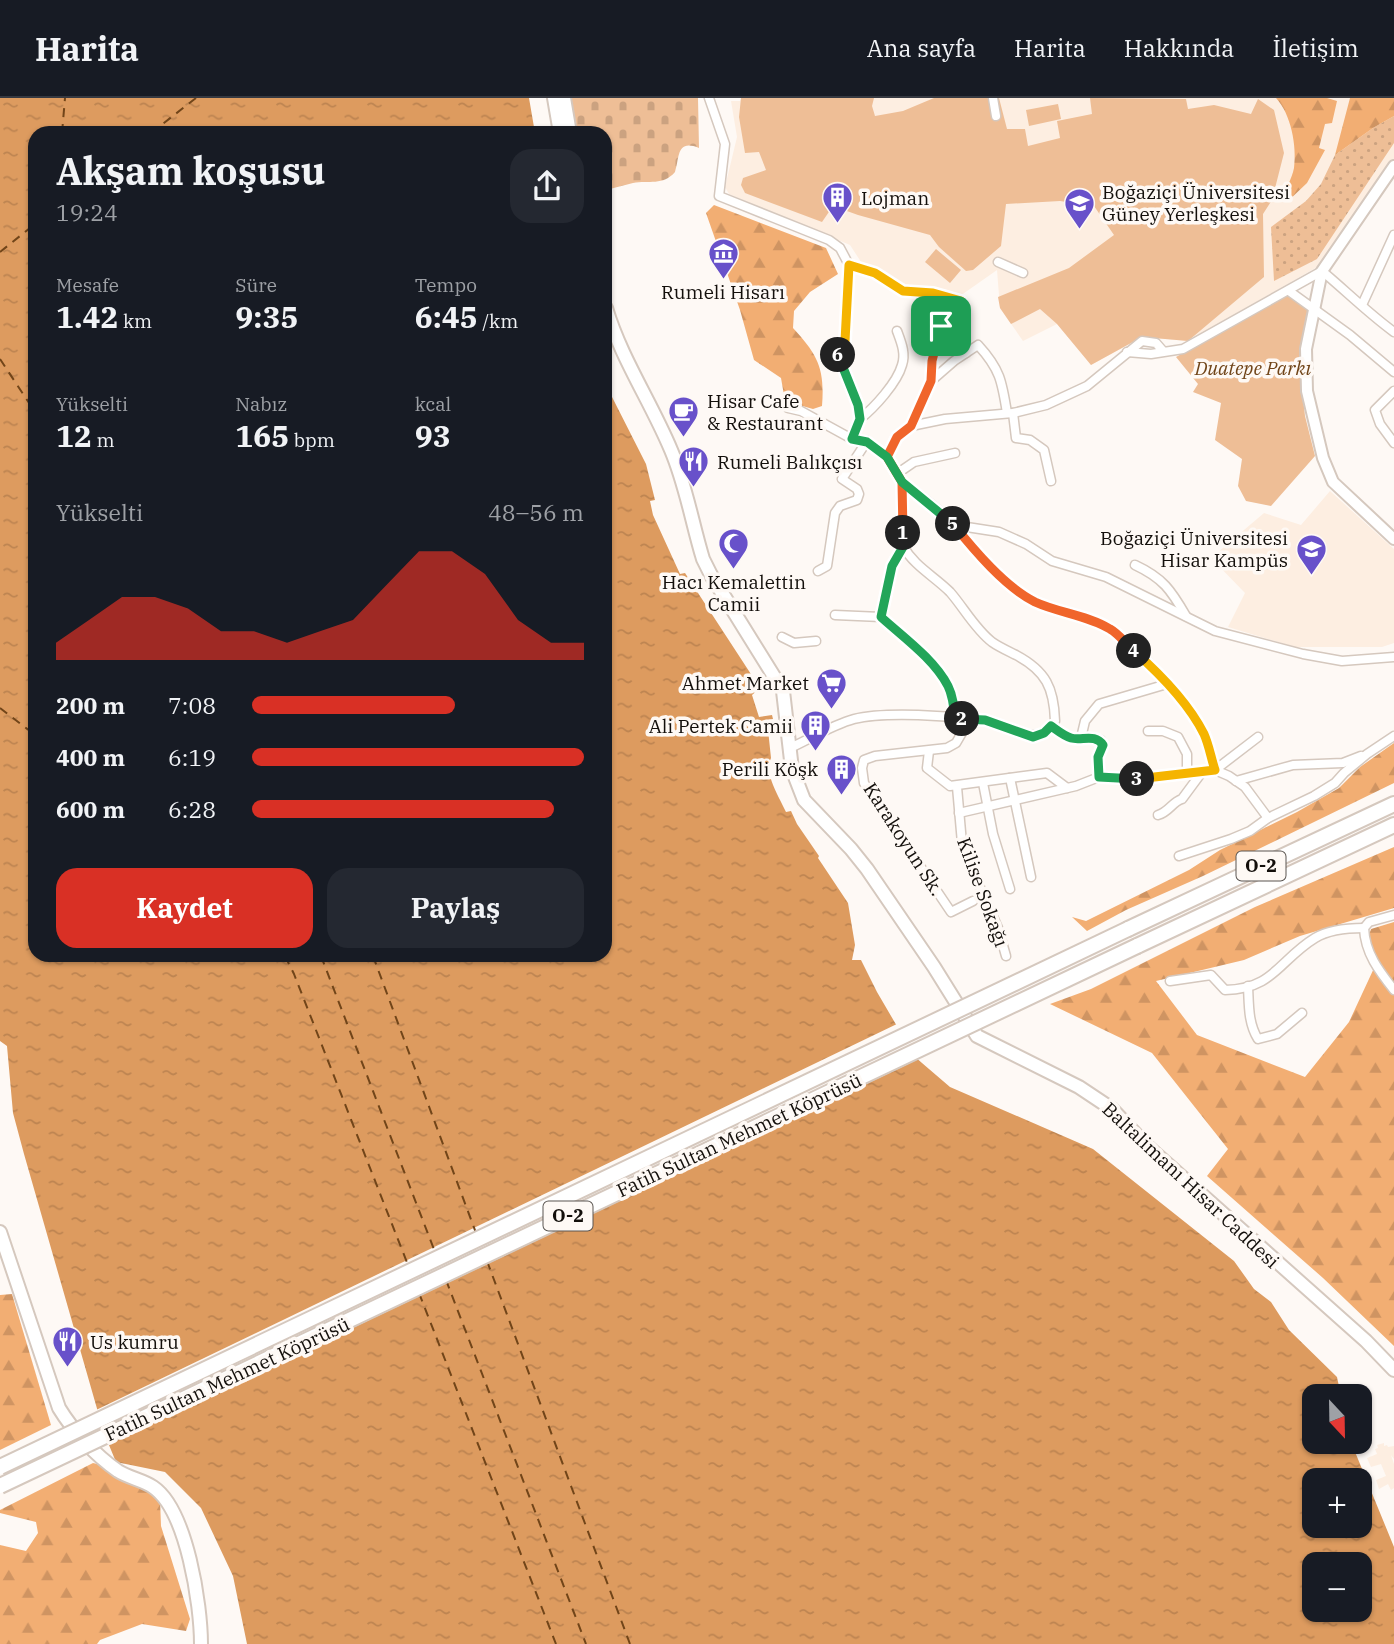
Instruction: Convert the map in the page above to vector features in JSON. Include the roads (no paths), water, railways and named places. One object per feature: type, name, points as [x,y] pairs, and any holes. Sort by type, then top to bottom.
[{"type":"highway","name":"Fatih Sultan Mehmet Köprüsü","points":[[0,1467],[1394,804]]},
{"type":"highway","name":"Fatih Sultan Mehmet Köprüsü","points":[[0,1486],[1394,825]]},
{"type":"main road","points":[[554,98],[560,126]]},
{"type":"main road","points":[[564,98],[569,126]]},
{"type":"main road","points":[[1394,166],[1322,271],[1306,349],[1307,391],[1323,458],[1333,482],[1394,539]]},
{"type":"main road","name":"Baltalimanı Hisar Caddesi","points":[[612,330],[672,453],[703,559],[711,576],[783,691],[792,769],[804,800],[867,869],[977,1036],[1080,1087],[1112,1109],[1147,1146],[1366,1341],[1394,1370]]},
{"type":"main road","points":[[0,1232],[59,1408],[68,1422],[98,1454],[119,1471],[153,1487],[164,1497],[173,1514],[191,1560],[199,1599],[201,1644]]},
{"type":"street","points":[[709,98],[725,144],[719,196],[830,240],[840,248],[849,265],[845,341],[836,351],[858,405],[860,419]]},
{"type":"street","points":[[993,98],[996,116]]},
{"type":"street","points":[[1362,304],[1394,234]]},
{"type":"street","points":[[998,262],[1023,273]]},
{"type":"street","points":[[849,265],[875,273],[903,291],[933,293],[961,301],[944,322],[932,361],[931,381],[911,426]]},
{"type":"street","points":[[1127,352],[1151,354],[1183,349],[1322,271],[1394,332]]},
{"type":"street","points":[[1289,291],[1350,335],[1394,372]]},
{"type":"street","points":[[944,322],[965,353]]},
{"type":"street","points":[[852,439],[860,419],[872,409],[902,365],[903,349],[897,331]]},
{"type":"street","points":[[887,457],[897,437],[911,426],[945,419],[1010,413],[1046,405],[1087,386],[1139,342],[1146,340],[1156,343],[1163,351]]},
{"type":"street","points":[[931,381],[978,345],[994,363],[1003,385],[1016,438],[1031,440],[1044,450],[1051,481]]},
{"type":"street","points":[[1394,391],[1375,410],[1380,424],[1394,443]]},
{"type":"street","points":[[788,408],[801,411],[852,439],[867,442],[887,457],[902,482],[903,547],[909,558],[947,589],[982,634],[994,644],[1031,663],[1043,674],[1055,706],[1055,721],[1044,733],[1033,737],[985,720],[889,715],[853,719],[790,748]]},
{"type":"street","points":[[818,571],[827,566],[835,513],[840,506],[857,500],[857,489],[842,479],[867,442]]},
{"type":"street","points":[[898,472],[914,462],[955,453]]},
{"type":"street","points":[[902,482],[954,525],[1016,589],[1031,600],[1051,609],[1098,623],[1113,631],[1154,668],[1193,715],[1205,736],[1215,770],[1245,787],[1268,818]]},
{"type":"street","points":[[954,525],[999,532],[1026,544],[1052,561],[1106,577],[1215,631],[1303,654],[1342,661],[1394,657]]},
{"type":"street","points":[[881,617],[892,566],[903,547]]},
{"type":"street","points":[[1135,565],[1152,573],[1170,588],[1186,616]]},
{"type":"street","points":[[835,615],[881,617],[926,658],[947,684],[953,700],[955,719]]},
{"type":"street","points":[[782,637],[794,643],[816,641]]},
{"type":"street","points":[[1081,738],[1085,721],[1099,704],[1167,684]]},
{"type":"street","name":"Karakoyun Sk.","points":[[970,719],[956,743],[947,748],[875,756],[864,760],[862,768],[864,783],[951,912],[973,901]]},
{"type":"street","points":[[1051,726],[1066,737],[1076,740],[1101,740],[1103,745],[1098,757],[1099,777]]},
{"type":"street","points":[[1149,731],[1163,731],[1178,737],[1187,754],[1187,774]]},
{"type":"street","points":[[1179,856],[1250,831],[1268,818],[1314,796],[1335,783],[1367,754],[1394,736]]},
{"type":"street","points":[[959,813],[1067,788],[1099,777],[1135,779],[1215,770],[1258,737]]},
{"type":"street","points":[[929,751],[928,768],[950,786],[1047,772],[1067,788]]},
{"type":"street","points":[[1236,780],[1293,765],[1343,763],[1367,754]]},
{"type":"street","points":[[1336,763],[1344,773]]},
{"type":"street","points":[[1158,815],[1166,813],[1182,799],[1202,772]]},
{"type":"street","points":[[1010,778],[1031,877]]},
{"type":"street","points":[[983,783],[1010,889]]},
{"type":"street","name":"Kilise Sokağı","points":[[957,787],[962,843],[998,928],[1006,956]]},
{"type":"street","points":[[1394,915],[1369,922],[1364,928],[1364,940],[1375,966],[1394,990]]},
{"type":"street","points":[[1170,981],[1210,975],[1225,989],[1239,989],[1270,978],[1292,956],[1317,937],[1349,928],[1364,928]]},
{"type":"street","points":[[1248,986],[1249,1011],[1253,1031],[1258,1039],[1277,1034],[1302,1013]]},
{"type":"water","points":[[0,98],[529,98],[534,126],[28,126],[28,962],[612,962],[612,397],[646,464],[655,500],[650,501],[653,515],[680,574],[685,573],[760,688],[752,695],[759,717],[772,715],[773,719],[767,720],[771,778],[786,812],[791,811],[848,903],[855,945],[852,960],[861,960],[915,1057],[950,1087],[1093,1149],[1234,1261],[1254,1289],[1271,1302],[1289,1330],[1337,1377],[1338,1384],[1302,1384],[1302,1454],[1356,1454],[1362,1468],[1302,1468],[1302,1538],[1372,1538],[1372,1493],[1394,1547],[1394,1644],[247,1644],[233,1576],[201,1508],[165,1472],[116,1462],[104,1433],[13,1113],[7,1046],[0,1041]]},
{"type":"place","name":"Lojman","points":[[838,225]]},
{"type":"place","name":"Boğaziçi Üniversitesi Güney Yerleşkesi","points":[[1079,230]]},
{"type":"place","name":"Rumeli Hisarı","points":[[723,280]]},
{"type":"place","name":"Hisar Cafe & Restaurant","points":[[684,439]]},
{"type":"place","name":"Rumeli Balıkçısı","points":[[694,489]]},
{"type":"place","name":"Hacı Kemalettin Camii","points":[[734,570]]},
{"type":"place","name":"Boğaziçi Üniversitesi Hisar Kampüs","points":[[1311,576]]},
{"type":"place","name":"Ahmet Market","points":[[832,710]]},
{"type":"place","name":"Ali Pertek Camii","points":[[816,753]]},
{"type":"place","name":"Perili Köşk","points":[[841,796]]},
{"type":"place","name":"Us kumru","points":[[67,1369]]},
{"type":"park label","name":"Duatepe Parkı","points":[[1253,368]]}]
